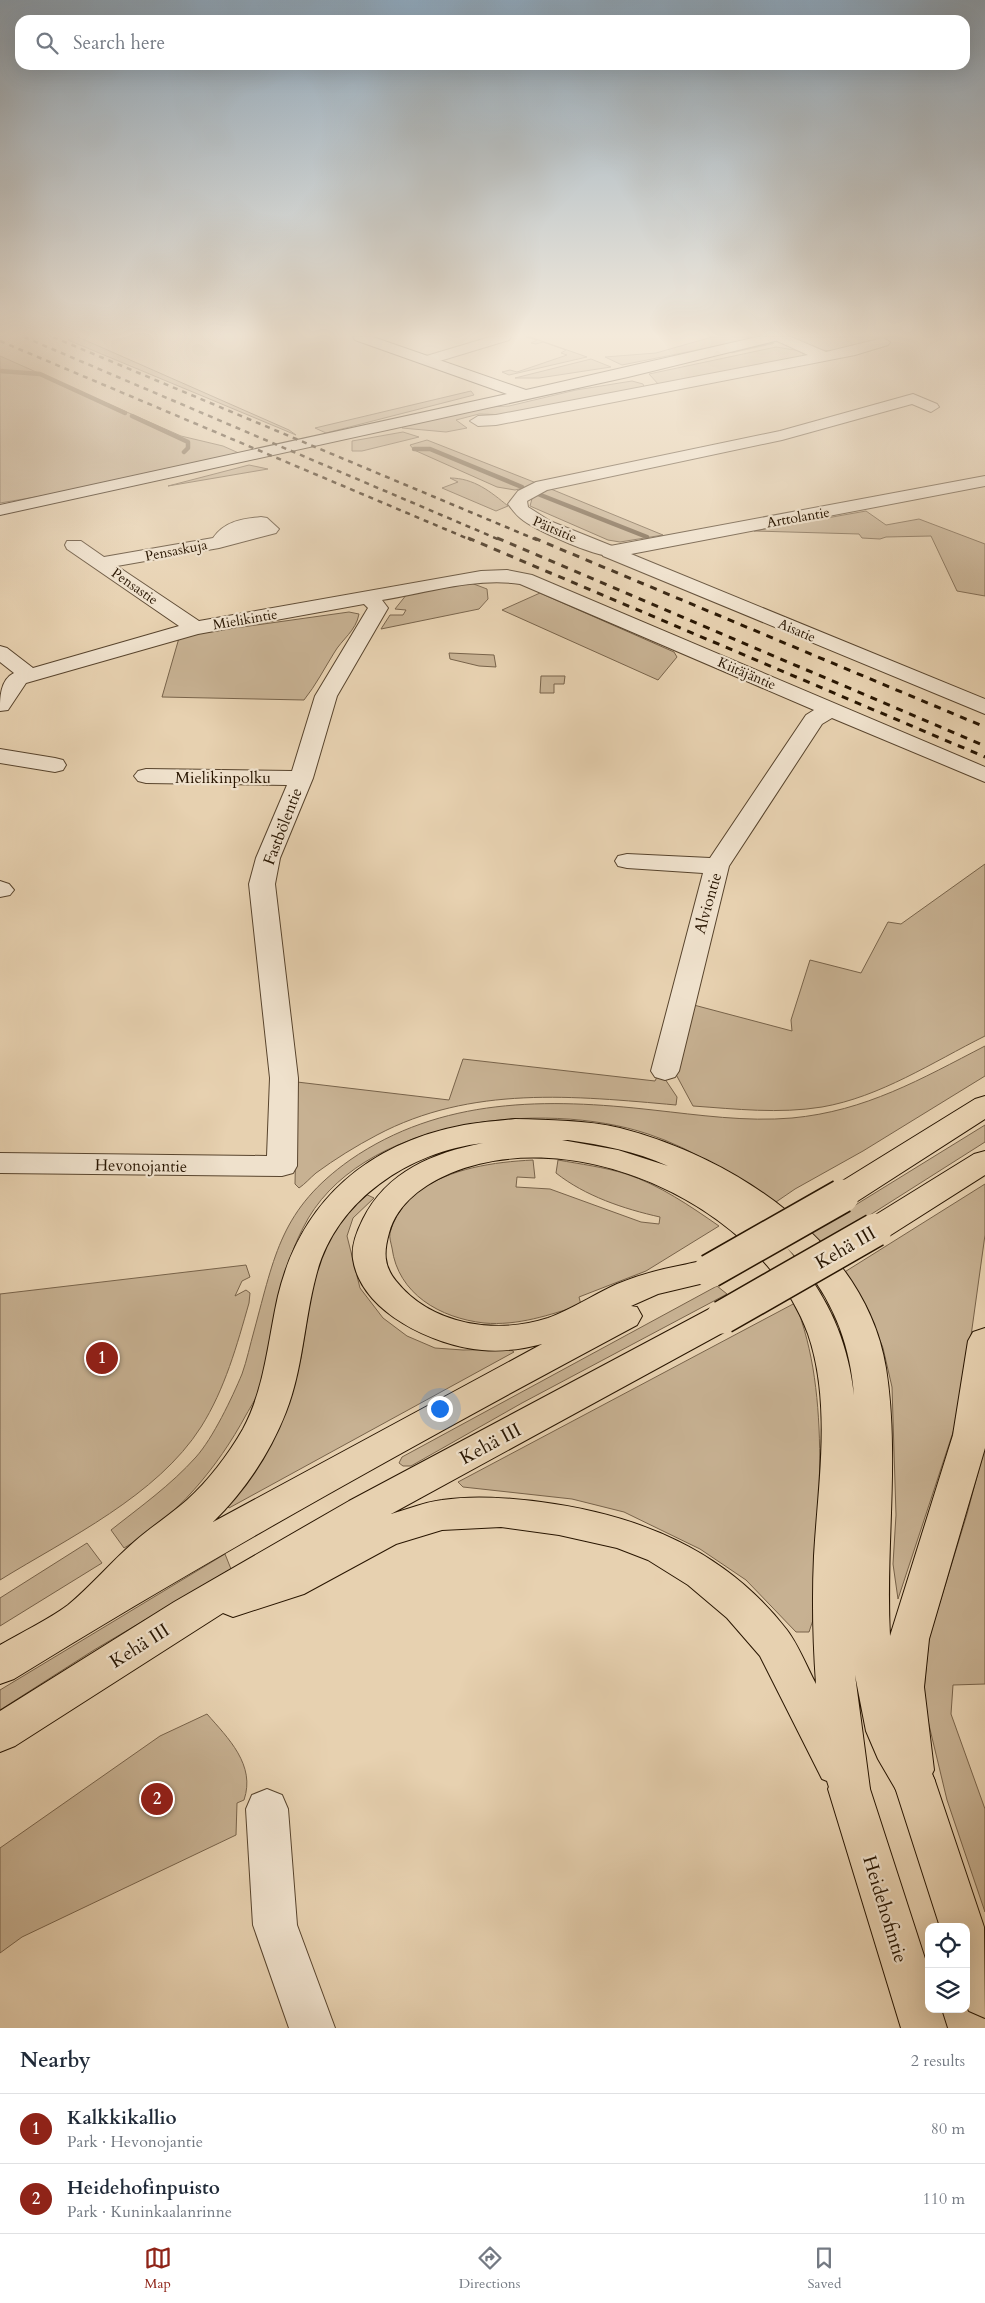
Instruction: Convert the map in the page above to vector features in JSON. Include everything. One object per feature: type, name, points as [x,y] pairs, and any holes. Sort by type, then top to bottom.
[{"type":"main road","points":[[0,1666],[82,1616],[330,1474],[710,1271],[842,1196],[985,1106]]},
{"type":"main road","points":[[82,1616],[155,1546],[204,1507],[237,1468],[259,1432],[274,1397],[298,1282],[308,1251],[336,1203],[357,1183],[386,1164],[420,1148],[457,1137],[500,1130],[535,1128],[570,1130],[606,1136],[643,1144],[684,1160],[741,1192],[801,1241],[843,1298],[859,1330],[868,1368],[872,1412],[875,1480],[868,1614],[875,1679],[889,1739],[914,1781]]},
{"type":"main road","points":[[710,1271],[640,1288],[567,1324],[515,1338],[474,1339],[443,1331],[414,1316],[392,1299],[378,1281],[369,1258],[371,1234],[381,1211],[397,1190],[421,1174],[454,1160],[495,1151],[538,1148],[583,1152],[629,1163],[668,1177],[711,1200],[748,1226],[774,1253],[800,1287],[817,1316],[828,1344],[835,1376],[838,1415],[832,1584],[832,1669],[849,1789]]},
{"type":"main road","name":"Kehä III","points":[[0,1733],[188,1614],[362,1512],[723,1316],[875,1230],[985,1161]]},
{"type":"main road","points":[[961,1923],[914,1781],[904,1686],[909,1639],[971,1435],[985,1341]]},
{"type":"main road","points":[[188,1614],[290,1582],[386,1531],[442,1516],[500,1512],[559,1520],[620,1533],[669,1554],[701,1574],[741,1606],[774,1644],[849,1789]]},
{"type":"main road","name":"Heidehofintie","points":[[849,1789],[924,2028]]},
{"type":"main road","points":[[970,1951],[985,1995]]},
{"type":"street","points":[[0,510],[350,432]]},
{"type":"street","name":"Päitsitie","points":[[610,552],[530,519],[518,509],[519,499],[522,495],[540,486],[795,432]]},
{"type":"street","name":"Arttolantie","points":[[610,552],[985,481]]},
{"type":"street","name":"Pensaskuja","points":[[103,563],[219,542]]},
{"type":"street","name":"Pensastie","points":[[74,545],[103,563],[195,628]]},
{"type":"street","name":"Aisatie","points":[[610,552],[985,708]]},
{"type":"street","name":"Mielikintie","points":[[0,705],[14,683],[29,675],[195,628],[481,577],[508,576]]},
{"type":"street","name":"Kiitäjäntie","points":[[508,576],[525,578],[985,774]]},
{"type":"street","name":"Fastbölentie","points":[[282,1166],[284,1078],[262,884],[268,858],[301,778],[326,696],[378,608],[368,596]]},
{"type":"street","points":[[0,652],[29,675]]},
{"type":"street","name":"Alviontie","points":[[665,1071],[717,866],[814,720],[830,709]]},
{"type":"street","points":[[0,756],[55,764]]},
{"type":"street","name":"Mielikinpolku","points":[[146,776],[301,778]]},
{"type":"street","points":[[627,860],[717,866]]},
{"type":"street","name":"Hevonojantie","points":[[0,1163],[282,1166]]},
{"type":"street","points":[[267,1809],[275,1925],[312,2028]]},
{"type":"shaded area","points":[[0,432],[171,432],[181,436],[223,446],[241,454],[47,495],[0,503]]},
{"type":"shaded area","points":[[403,432],[419,437],[362,451],[352,451],[352,441]]},
{"type":"shaded area","points":[[427,440],[539,484],[515,490],[497,487],[414,450],[410,445]]},
{"type":"shaded area","points":[[249,465],[268,469],[168,486]]},
{"type":"shaded area","points":[[450,478],[467,480],[474,483],[489,491],[508,506],[496,511],[442,488],[458,482]]},
{"type":"shaded area","points":[[546,487],[663,535],[620,542],[608,540],[530,506],[533,495]]},
{"type":"shaded area","points":[[866,511],[886,525],[919,519],[985,544],[985,596],[957,591],[931,536],[886,537],[880,539],[862,538],[859,534],[754,531]]},
{"type":"shaded area","points":[[471,583],[487,589],[488,599],[479,609],[381,629],[390,615],[403,615],[406,610],[395,609],[407,594]]},
{"type":"shaded area","points":[[540,593],[674,652],[677,657],[658,680],[502,610]]},
{"type":"shaded area","points":[[349,612],[359,614],[355,625],[337,648],[304,700],[162,697],[179,638],[213,629],[242,627]]},
{"type":"shaded area","points":[[449,653],[494,655],[496,667],[479,666],[450,659]]},
{"type":"shaded area","points":[[541,676],[565,676],[564,684],[554,684],[554,693],[540,693]]},
{"type":"shaded area","points":[[985,864],[985,1036],[906,1078],[844,1102],[822,1107],[790,1110],[693,1106],[672,1067],[690,1004],[792,1031],[791,1020],[810,960],[861,973],[888,922],[901,924]]},
{"type":"shaded area","points":[[985,1046],[985,1076],[776,1202],[714,1164],[665,1140],[606,1123],[558,1118],[507,1119],[457,1127],[408,1141],[365,1162],[329,1191],[303,1228],[282,1286],[259,1390],[222,1454],[194,1490],[161,1522],[143,1536],[124,1548],[111,1530],[176,1477],[196,1457],[215,1429],[228,1406],[242,1374],[275,1256],[295,1215],[327,1178],[350,1160],[385,1139],[421,1124],[458,1113],[496,1107],[535,1104],[613,1106],[740,1119],[792,1118],[819,1114],[869,1101],[892,1092]]},
{"type":"shaded area","points":[[463,1059],[655,1081],[657,1077],[663,1076],[677,1097],[676,1105],[562,1097],[486,1101],[449,1108],[413,1119],[377,1135],[353,1148],[316,1173],[299,1188],[295,1184],[297,1082],[449,1100]]},
{"type":"shaded area","points":[[985,1125],[985,1142],[870,1215],[819,1243],[810,1233]]},
{"type":"shaded area","points":[[533,1160],[535,1178],[517,1177],[516,1187],[550,1189],[641,1222],[659,1224],[660,1217],[605,1201],[579,1188],[556,1173],[558,1160],[609,1169],[639,1179],[663,1190],[719,1226],[646,1271],[579,1297],[581,1305],[545,1316],[509,1323],[484,1323],[468,1320],[452,1316],[437,1309],[412,1291],[396,1264],[390,1235],[397,1216],[413,1195],[430,1184],[458,1172],[503,1162]]},
{"type":"shaded area","points":[[985,1184],[985,1235],[961,1408],[898,1599],[893,1564],[896,1515],[892,1387],[883,1348],[866,1305],[843,1273]]},
{"type":"shaded area","points":[[361,1192],[374,1198],[353,1218],[347,1236],[360,1288],[383,1318],[407,1336],[435,1348],[463,1350],[510,1349],[514,1352],[229,1508],[226,1504],[253,1474],[272,1443],[288,1406],[301,1358],[311,1296],[319,1262],[330,1231]]},
{"type":"shaded area","points":[[246,1265],[250,1277],[242,1281],[235,1296],[246,1290],[250,1293],[249,1303],[230,1366],[217,1398],[201,1427],[183,1452],[161,1474],[110,1514],[0,1580],[0,1294]]},
{"type":"shaded area","points":[[717,1286],[727,1294],[522,1403],[411,1466],[403,1466],[399,1463],[402,1457]]},
{"type":"shaded area","points":[[795,1303],[807,1339],[814,1378],[820,1459],[813,1620],[809,1632],[796,1632],[746,1580],[700,1549],[624,1512],[572,1499],[463,1487],[458,1482]]},
{"type":"shaded area","points":[[985,1446],[985,1684],[953,1685],[951,1714],[985,1809],[985,1912],[947,1800],[923,1700],[929,1638],[967,1514]]},
{"type":"shaded area","points":[[87,1543],[102,1563],[0,1626],[0,1598]]},
{"type":"shaded area","points":[[225,1554],[231,1569],[94,1650],[0,1710],[0,1690]]},
{"type":"shaded area","points":[[207,1714],[238,1753],[246,1775],[247,1787],[244,1800],[237,1803],[236,1835],[22,1937],[0,1953],[0,1848],[160,1736]]},
{"type":"waterway","points":[[166,432],[188,442],[188,448],[184,452]]},
{"type":"waterway","points":[[414,449],[430,449],[522,487]]},
{"type":"waterway","points":[[538,494],[647,537]]},
{"type":"railway","points":[[215,432],[471,540]]},
{"type":"railway","points":[[246,432],[500,540]]},
{"type":"railway","points":[[279,432],[537,540]]},
{"type":"railway","points":[[468,538],[985,757]]},
{"type":"railway","points":[[497,538],[985,746]]},
{"type":"railway","points":[[534,538],[985,727]]},
{"type":"place","name":"Kalkkikallio","points":[[102,1358]]},
{"type":"place","name":"Heidehofinpuisto","points":[[157,1799]]}]
